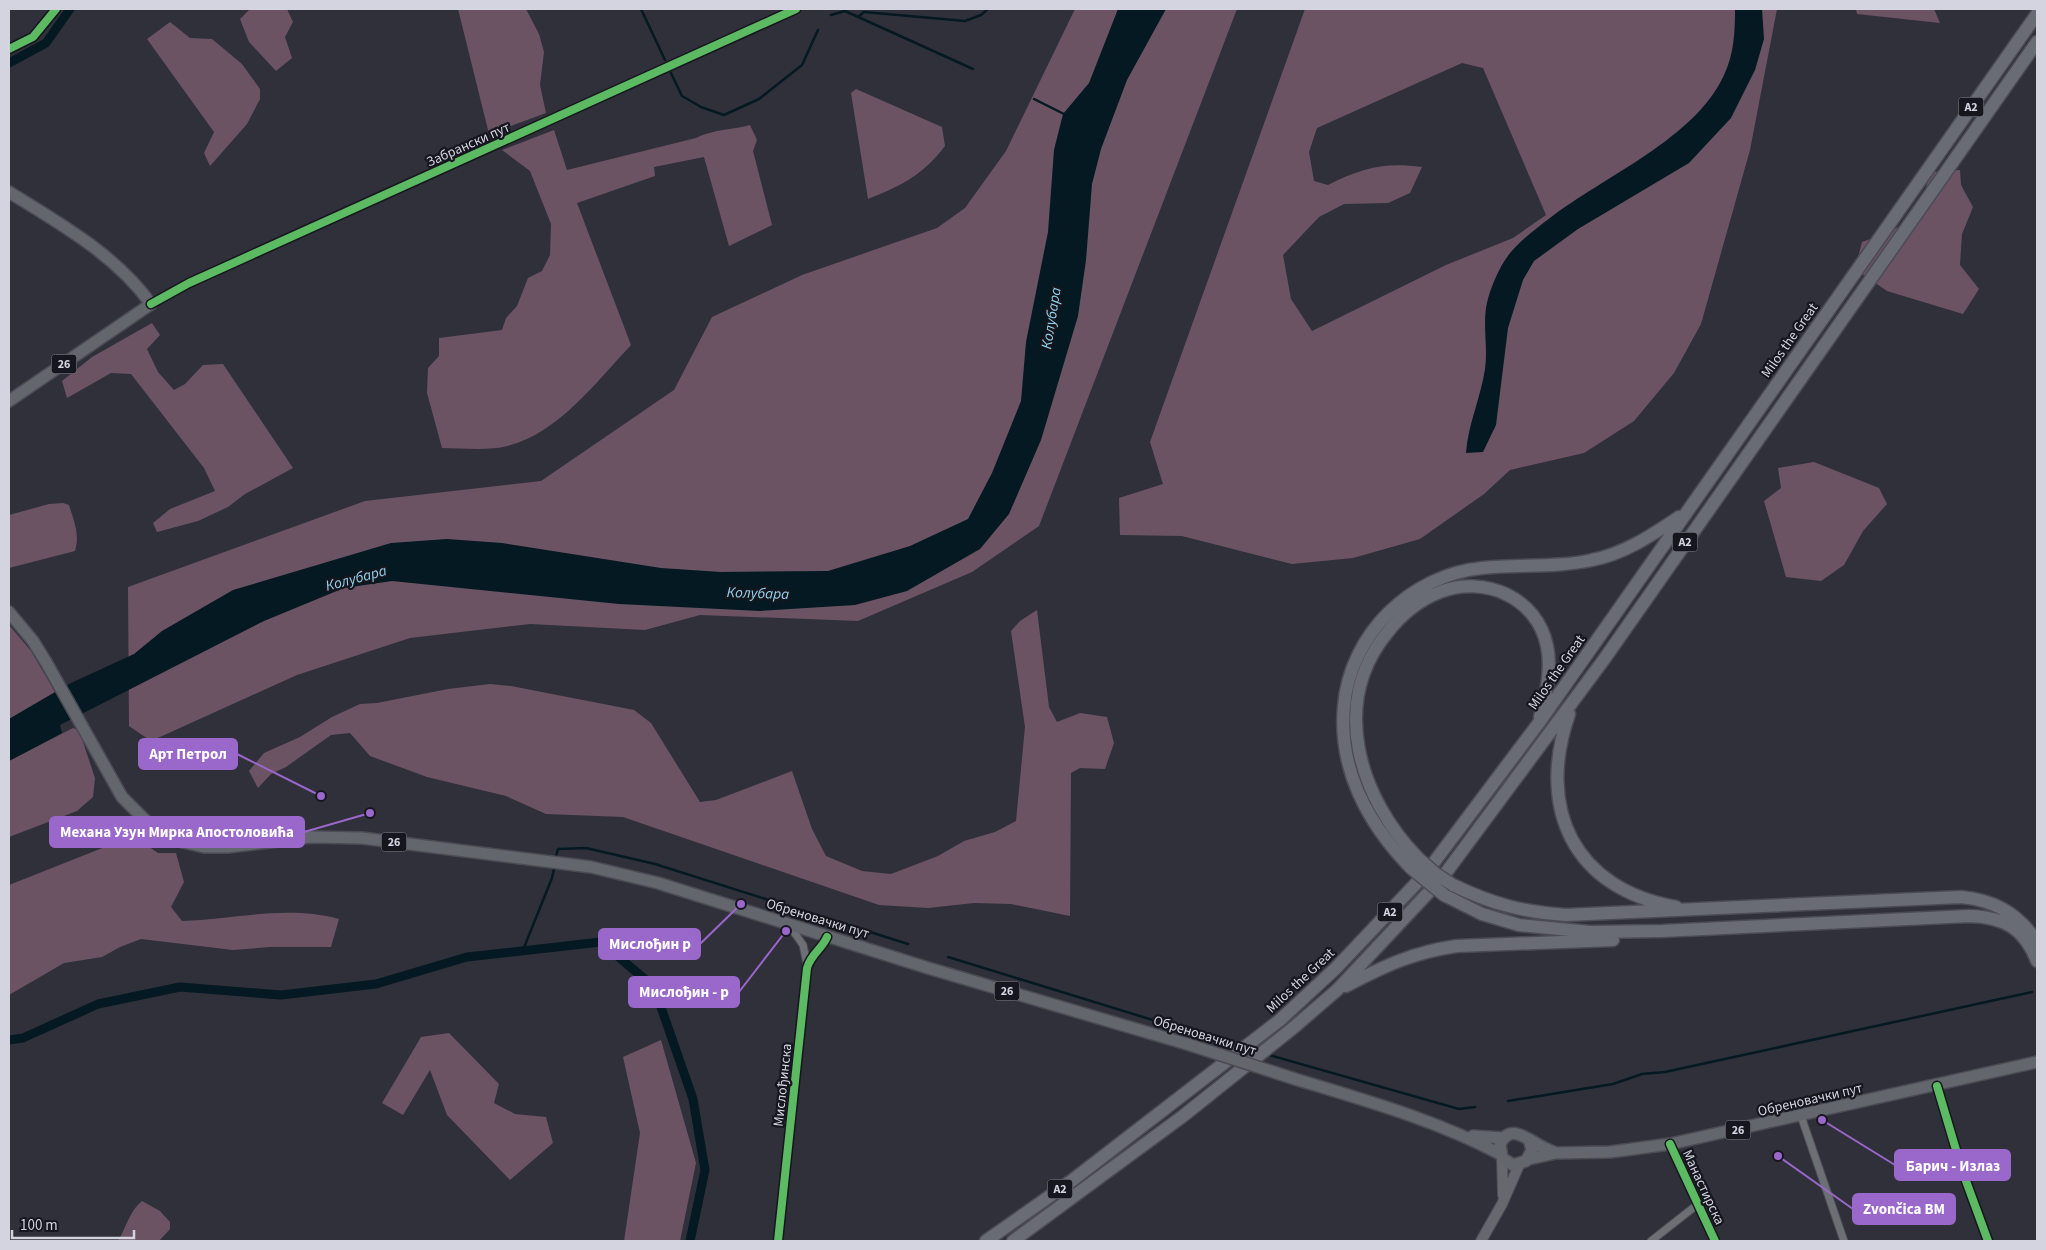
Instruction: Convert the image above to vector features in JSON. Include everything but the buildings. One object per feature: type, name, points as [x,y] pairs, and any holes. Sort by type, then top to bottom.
[{"type":"highway","name":"Milos the Great","points":[[986,1241],[1078,1176],[1280,1020],[1336,968],[1426,873],[1538,724],[2037,14]]},
{"type":"highway","name":"A2","points":[[1013,1241],[1183,1116],[1337,990],[1442,878],[1574,700],[2037,42]]},
{"type":"highway","points":[[1686,513],[1643,540],[1607,556],[1574,563],[1481,568],[1439,578],[1394,607],[1372,632],[1354,665],[1346,690],[1343,715],[1345,752],[1355,786],[1371,818],[1391,847],[1414,863],[1453,885],[1500,906],[1545,914],[1613,914],[1933,897],[1976,898],[2000,906],[2011,913],[2024,924],[2037,944]]},
{"type":"highway","points":[[1538,724],[1548,678],[1547,646],[1543,630],[1532,614],[1519,601],[1504,592],[1487,587],[1456,587],[1423,600],[1394,624],[1379,642],[1362,678],[1355,720],[1356,740],[1361,764],[1380,809],[1414,863],[1444,895],[1482,914],[1519,925],[1580,932],[1662,931],[1982,916],[1995,918],[2016,929],[2032,948],[2037,961]]},
{"type":"highway","points":[[1574,700],[1560,744],[1556,771],[1559,803],[1572,839],[1599,874],[1628,893],[1661,904],[1699,909]]},
{"type":"highway","points":[[1337,990],[1399,960],[1433,950],[1457,946],[1640,938],[1651,937],[1662,931]]},
{"type":"main road","points":[[9,192],[92,245],[133,281],[151,304]]},
{"type":"main road","name":"26","points":[[9,402],[151,304]]},
{"type":"main road","name":"Обреновачки пут","points":[[9,612],[33,641],[46,662],[122,797],[144,820],[174,839],[191,845],[228,847],[288,838],[332,837],[549,860],[603,869],[658,883],[827,937],[1187,1044],[1371,1102],[1464,1136],[1501,1156]]},
{"type":"main road","name":"Обреновачки пут","points":[[1524,1162],[1556,1153],[1610,1152],[1670,1144],[1937,1086],[2037,1062]]},
{"type":"main road","name":"26","points":[[1503,1138],[1517,1133],[1528,1139]]},
{"type":"main road","name":"Обреновачки пут","points":[[1464,1136],[1503,1138]]},
{"type":"main road","points":[[1502,1204],[1500,1144],[1503,1138]]},
{"type":"main road","points":[[1481,1241],[1532,1150],[1528,1139]]},
{"type":"main road","name":"Обреновачки пут","points":[[1528,1139],[1556,1153]]},
{"type":"main road","name":"26","points":[[1501,1156],[1506,1163],[1524,1162]]},
{"type":"street","name":"Забрански пут","points":[[151,304],[198,279],[796,9]]},
{"type":"street","name":"Мислођинска","points":[[789,925],[803,945],[807,968]]},
{"type":"street","name":"Мислођинска","points":[[778,1241],[807,968],[812,954],[825,942],[827,937]]},
{"type":"street","points":[[1937,1086],[1962,1170],[1988,1241]]},
{"type":"street","points":[[1801,1116],[1844,1241]]},
{"type":"street","name":"Манастирска","points":[[1670,1144],[1700,1205],[1715,1241]]},
{"type":"street","points":[[1651,1241],[1686,1213],[1700,1205]]},
{"type":"shaded area","points":[[250,9],[287,9],[293,22],[285,37],[292,58],[276,71],[249,42],[240,19]]},
{"type":"shaded area","points":[[458,9],[526,9],[539,34],[544,52],[540,85],[546,113],[489,134]]},
{"type":"shaded area","points":[[1075,9],[1237,9],[1039,526],[972,572],[858,621],[700,615],[645,630],[530,624],[410,638],[297,675],[151,741],[129,726],[128,587],[365,501],[541,481],[674,390],[712,317],[802,275],[937,228],[965,208],[1006,151]]},
{"type":"shaded area","points":[[1305,9],[1777,9],[1750,150],[1701,324],[1674,373],[1634,421],[1584,453],[1510,470],[1484,494],[1420,539],[1353,558],[1292,564],[1182,536],[1120,535],[1119,498],[1163,484],[1150,442]],"holes":[[[1462,63],[1483,68],[1546,215],[1513,238],[1446,265],[1312,331],[1291,299],[1283,255],[1319,217],[1344,204],[1388,203],[1410,193],[1422,167],[1396,165],[1374,168],[1352,174],[1328,185],[1314,181],[1309,152],[1317,128]]]},
{"type":"shaded area","points":[[1856,9],[1934,9],[1940,23],[1857,14]]},
{"type":"shaded area","points":[[170,22],[190,38],[212,39],[242,64],[260,89],[260,99],[247,124],[210,166],[204,153],[214,132],[147,39]]},
{"type":"shaded area","points":[[856,89],[942,127],[945,146],[920,172],[901,184],[868,199],[851,93]]},
{"type":"shaded area","points":[[750,125],[757,140],[753,151],[772,225],[729,246],[704,157],[654,167],[655,176],[577,203],[631,345],[590,390],[560,418],[526,440],[500,448],[442,448],[427,393],[428,368],[439,356],[439,338],[502,330],[506,318],[517,306],[528,278],[542,271],[550,255],[551,224],[530,171],[502,150],[554,130],[567,170],[696,138],[709,133]]},
{"type":"shaded area","points":[[1960,170],[1961,185],[1973,207],[1962,234],[1960,265],[1979,289],[1963,314],[1887,291],[1855,269],[1862,242],[1893,230],[1907,221],[1920,204],[1933,172]]},
{"type":"shaded area","points":[[152,323],[160,335],[147,349],[158,372],[174,390],[185,384],[203,365],[223,364],[293,468],[245,494],[228,507],[198,521],[157,532],[153,523],[170,509],[215,491],[204,468],[131,374],[111,373],[67,398],[62,381],[92,357]]},
{"type":"shaded area","points":[[1814,462],[1879,488],[1887,504],[1863,531],[1844,565],[1821,581],[1786,577],[1764,501],[1781,488],[1778,468]]},
{"type":"shaded area","points":[[63,503],[69,505],[77,534],[75,551],[9,568],[9,515],[49,504]]},
{"type":"shaded area","points":[[1037,610],[1049,707],[1057,722],[1080,713],[1107,717],[1114,743],[1105,769],[1080,768],[1071,773],[1070,916],[1011,904],[974,903],[928,908],[879,905],[623,817],[546,814],[506,796],[427,777],[370,756],[350,733],[331,735],[286,767],[271,774],[258,788],[249,771],[264,753],[300,737],[332,717],[360,704],[377,703],[448,689],[490,684],[511,686],[634,710],[651,723],[700,802],[716,800],[792,771],[812,829],[826,856],[862,871],[891,874],[938,856],[964,841],[995,832],[1016,821],[1025,727],[1011,631],[1020,621]]},
{"type":"shaded area","points":[[9,625],[31,651],[55,692],[9,719]]},
{"type":"shaded area","points":[[73,728],[78,730],[81,736],[95,778],[93,797],[77,811],[9,837],[9,761]]},
{"type":"shaded area","points":[[142,842],[158,853],[176,853],[184,882],[171,907],[182,921],[280,913],[319,915],[339,919],[331,947],[270,947],[233,950],[141,939],[120,947],[102,957],[64,963],[9,995],[9,885],[115,843]]},
{"type":"shaded area","points":[[449,1033],[499,1084],[494,1103],[515,1114],[546,1117],[553,1143],[510,1180],[447,1115],[430,1070],[403,1115],[382,1103],[421,1037]]},
{"type":"shaded area","points":[[661,1040],[696,1163],[680,1241],[624,1241],[640,1133],[623,1057]]},
{"type":"shaded area","points":[[142,1201],[160,1211],[170,1222],[170,1229],[159,1241],[118,1241],[131,1214]]},
{"type":"water","name":"Колубара","points":[[1118,9],[1166,9],[1127,80],[1101,149],[1092,184],[1086,260],[1078,316],[1041,440],[1009,514],[980,549],[907,591],[855,605],[760,611],[619,604],[392,581],[344,588],[264,621],[60,725],[62,733],[9,761],[9,719],[71,683],[134,654],[162,631],[233,590],[391,543],[447,539],[502,543],[661,568],[721,572],[828,571],[910,546],[968,519],[992,473],[1021,401],[1026,342],[1048,232],[1054,150],[1063,114],[1089,83]]},
{"type":"water","points":[[1735,9],[1762,9],[1764,39],[1755,70],[1731,118],[1689,163],[1578,229],[1534,261],[1523,280],[1508,328],[1496,425],[1483,452],[1466,453],[1469,432],[1485,369],[1485,323],[1488,297],[1506,258],[1523,239],[1537,228],[1671,137],[1711,98],[1724,75],[1730,59],[1735,26]]},
{"type":"waterway","points":[[9,63],[46,43],[70,9]]},
{"type":"waterway","points":[[641,9],[665,60]]},
{"type":"waterway","points":[[858,17],[864,12],[965,21],[981,15],[988,9]]},
{"type":"waterway","points":[[831,15],[845,11],[973,69]]},
{"type":"waterway","points":[[671,73],[682,96],[701,107],[724,115],[759,99],[802,65],[818,30]]},
{"type":"waterway","points":[[1034,99],[1064,114]]},
{"type":"waterway","points":[[555,860],[558,849],[586,848],[655,864],[908,944]]},
{"type":"waterway","points":[[523,950],[552,878],[555,865]]},
{"type":"waterway","points":[[9,1040],[23,1038],[98,1004],[180,987],[281,995],[376,984],[467,957],[601,942],[654,987],[693,1099],[705,1170],[690,1241]]},
{"type":"waterway","points":[[948,957],[1221,1041]]},
{"type":"waterway","points":[[1508,1101],[1613,1084],[1642,1074],[1665,1072],[2032,992]]},
{"type":"waterway","points":[[1269,1055],[1459,1109],[1475,1107]]},
{"type":"cycle path","points":[[9,49],[33,37],[56,9]]},
{"type":"cycle path","points":[[151,304],[189,283],[796,9]]},
{"type":"cycle path","points":[[778,1241],[807,968],[811,959],[827,937]]},
{"type":"cycle path","points":[[1937,1086],[1962,1170],[1988,1241]]},
{"type":"cycle path","points":[[1670,1144],[1715,1241]]},
{"type":"place","name":"Арт Петрол","points":[[321,796]]},
{"type":"place","name":"Механа Узун Мирка Апостоловића","points":[[370,813]]},
{"type":"place","name":"Мислођин р","points":[[741,904]]},
{"type":"place","name":"Мислођин - р","points":[[786,931]]},
{"type":"place","name":"Барич - Излаз","points":[[1822,1120]]},
{"type":"place","name":"Zvončica BM","points":[[1778,1156]]}]
